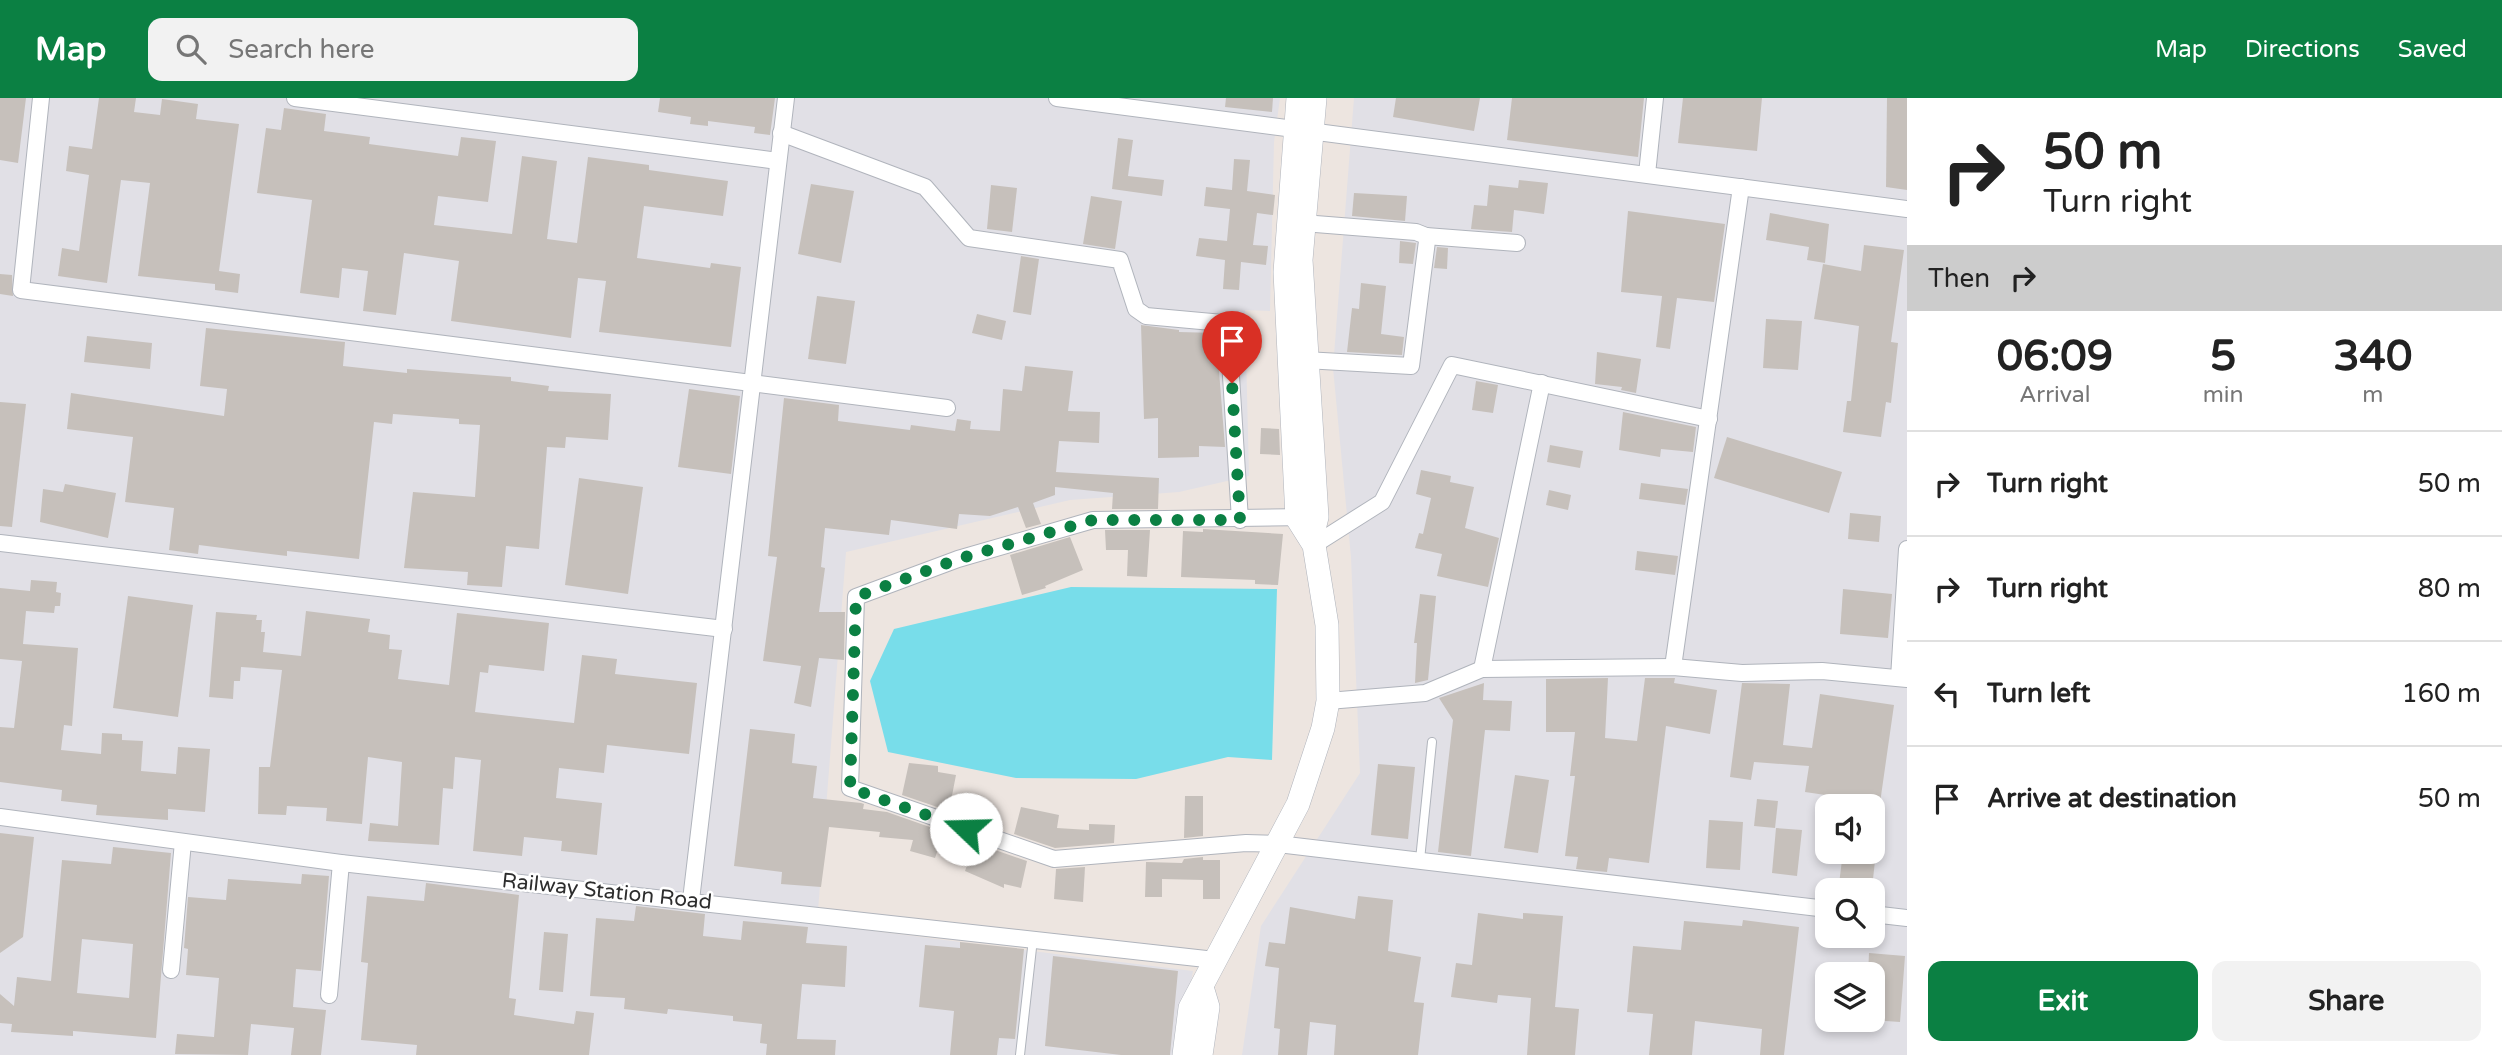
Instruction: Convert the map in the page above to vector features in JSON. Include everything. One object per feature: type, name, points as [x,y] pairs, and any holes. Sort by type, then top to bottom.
[{"type":"main road","points":[[1298,98],[1303,129],[1301,260],[1310,529]]},
{"type":"main road","points":[[1184,1055],[1190,1008],[1298,804],[1317,754],[1328,701],[1327,625],[1310,529],[1285,272],[1303,129],[1315,98]]},
{"type":"main road","points":[[1201,1055],[1208,1007],[1202,987]]},
{"type":"street","points":[[41,98],[21,290],[947,408]]},
{"type":"street","points":[[295,98],[778,161]]},
{"type":"street","points":[[691,900],[786,98]]},
{"type":"street","points":[[1057,98],[1907,209]]},
{"type":"street","points":[[1647,174],[1655,98]]},
{"type":"street","points":[[781,133],[925,187],[969,238],[1120,260],[1136,309],[1146,316],[1223,323],[1228,328],[1240,520]]},
{"type":"street","points":[[1673,667],[1741,187]]},
{"type":"street","points":[[1303,223],[1517,243]]},
{"type":"street","points":[[1305,360],[1411,366],[1426,236]]},
{"type":"street","points":[[1709,419],[1452,365],[1404,465],[1382,502],[1310,529],[1240,520],[1093,520],[958,559],[856,597],[850,788],[1054,859],[1246,843],[1279,844],[1815,908]]},
{"type":"street","points":[[1482,669],[1542,383]]},
{"type":"street","points":[[0,543],[724,629]]},
{"type":"street","points":[[1328,701],[1424,693],[1482,669],[1673,667],[1742,673],[1822,671],[1903,679],[1907,549]]},
{"type":"street","name":"Railway Station Road","points":[[0,817],[341,863],[1214,960]]},
{"type":"street","points":[[171,970],[183,842]]},
{"type":"street","points":[[329,995],[341,863]]},
{"type":"street","points":[[1885,915],[1907,918]]},
{"type":"lane","points":[[1420,860],[1432,742]]},
{"type":"lane","points":[[1020,1055],[1033,939]]},
{"type":"shaded area","points":[[0,98],[1280,98],[1274,142],[1270,311],[1245,310],[1249,476],[1179,492],[1070,500],[846,552],[817,924],[1193,971],[1179,1055],[0,1055]]},
{"type":"shaded area","points":[[1354,98],[1907,98],[1907,1055],[1242,1055],[1261,926],[1360,773],[1351,557],[1333,368]]},
{"type":"water","points":[[1071,587],[1277,589],[1272,760],[1228,757],[1136,779],[1016,778],[888,752],[870,681],[894,629]]},
{"type":"building","points":[[0,98],[26,98],[18,163],[0,160]]},
{"type":"building","points":[[99,98],[136,98],[134,112],[160,115],[162,99],[198,104],[196,119],[239,124],[219,271],[240,274],[238,293],[215,290],[215,284],[138,276],[150,183],[121,180],[107,283],[58,276],[62,248],[79,251],[89,175],[66,171],[69,146],[92,149]]},
{"type":"building","points":[[660,98],[775,98],[770,135],[754,133],[755,127],[708,121],[708,126],[690,124],[691,117],[658,112]]},
{"type":"building","points":[[1226,98],[1273,98],[1272,112],[1225,107]]},
{"type":"building","points":[[1396,98],[1480,98],[1474,131],[1393,117]]},
{"type":"building","points":[[1512,98],[1644,98],[1638,157],[1507,140]]},
{"type":"building","points":[[1683,98],[1762,98],[1757,151],[1678,143]]},
{"type":"building","points":[[1887,98],[1907,98],[1907,190],[1886,187]]},
{"type":"building","points":[[284,108],[326,114],[324,131],[370,137],[369,144],[458,156],[461,137],[496,141],[488,202],[438,196],[434,225],[512,234],[522,156],[557,161],[547,239],[577,243],[588,157],[649,165],[649,170],[728,181],[723,216],[644,206],[637,258],[710,268],[711,263],[741,267],[731,347],[599,332],[606,281],[578,278],[571,338],[451,321],[459,261],[404,253],[396,315],[363,311],[368,271],[342,268],[339,298],[300,293],[312,200],[257,193],[266,128],[281,130]]},
{"type":"building","points":[[1118,138],[1133,140],[1128,176],[1164,180],[1162,196],[1112,189]]},
{"type":"building","points":[[1234,159],[1250,160],[1247,191],[1275,195],[1273,215],[1257,213],[1253,245],[1268,246],[1266,265],[1241,262],[1239,290],[1223,289],[1225,260],[1196,256],[1199,238],[1227,241],[1230,209],[1204,206],[1206,187],[1232,190]]},
{"type":"building","points":[[1519,180],[1548,183],[1544,214],[1514,210],[1512,232],[1471,229],[1474,205],[1487,206],[1489,185],[1518,188]]},
{"type":"building","points":[[811,184],[854,191],[841,263],[798,254]]},
{"type":"building","points":[[991,185],[1017,188],[1012,232],[987,229]]},
{"type":"building","points":[[1354,193],[1407,196],[1405,221],[1352,216]]},
{"type":"building","points":[[1091,196],[1122,201],[1115,249],[1083,244]]},
{"type":"building","points":[[1628,211],[1725,224],[1714,302],[1677,298],[1670,349],[1656,347],[1662,296],[1621,292]]},
{"type":"building","points":[[1770,213],[1829,224],[1825,263],[1807,260],[1809,247],[1766,240]]},
{"type":"building","points":[[1400,241],[1416,243],[1413,264],[1399,263]]},
{"type":"building","points":[[1864,245],[1904,250],[1891,342],[1898,343],[1891,403],[1886,402],[1881,437],[1843,432],[1847,401],[1851,401],[1859,326],[1814,319],[1823,264],[1861,271]]},
{"type":"building","points":[[1437,247],[1448,248],[1447,269],[1434,268]]},
{"type":"building","points":[[1021,256],[1039,259],[1031,315],[1013,312]]},
{"type":"building","points":[[0,274],[12,275],[13,296],[0,294]]},
{"type":"building","points":[[1361,283],[1386,286],[1381,334],[1404,337],[1402,355],[1347,352],[1352,308],[1359,309]]},
{"type":"building","points":[[817,296],[855,301],[846,364],[808,359]]},
{"type":"building","points":[[977,314],[1006,321],[1002,340],[972,333]]},
{"type":"building","points":[[1766,319],[1802,321],[1798,370],[1763,368]]},
{"type":"building","points":[[1141,325],[1179,332],[1216,333],[1225,447],[1199,446],[1199,457],[1158,458],[1158,418],[1144,419]]},
{"type":"building","points":[[206,328],[345,342],[343,366],[407,373],[407,369],[511,377],[511,381],[549,386],[548,391],[611,394],[608,440],[566,437],[565,448],[547,447],[539,549],[506,546],[502,587],[467,585],[468,572],[404,568],[413,492],[475,497],[480,425],[459,424],[459,419],[393,414],[392,424],[374,422],[359,559],[287,551],[287,556],[199,545],[198,554],[169,550],[174,508],[125,502],[133,437],[67,429],[71,393],[224,416],[227,389],[200,386]]},
{"type":"building","points":[[87,336],[152,343],[150,369],[84,362]]},
{"type":"building","points":[[1597,352],[1641,359],[1636,393],[1621,390],[1622,387],[1595,384]]},
{"type":"building","points":[[1025,366],[1073,371],[1068,411],[1100,412],[1099,443],[1059,441],[1056,472],[1159,478],[1158,509],[1112,509],[1113,493],[1055,487],[1055,495],[1033,503],[1041,524],[1026,528],[1018,507],[990,516],[959,514],[957,529],[891,520],[889,535],[825,528],[821,567],[825,568],[819,612],[845,612],[844,660],[819,658],[811,707],[794,703],[801,666],[763,661],[777,557],[768,556],[784,398],[839,405],[838,421],[910,430],[911,425],[955,431],[957,419],[971,421],[970,429],[1000,431],[1003,389],[1022,391]]},
{"type":"building","points":[[1476,381],[1498,385],[1493,413],[1472,410]]},
{"type":"building","points":[[689,389],[740,396],[731,474],[678,467]]},
{"type":"building","points":[[0,402],[26,404],[12,527],[0,526]]},
{"type":"building","points":[[1623,412],[1696,427],[1693,452],[1661,449],[1660,457],[1619,450]]},
{"type":"building","points":[[1261,428],[1279,429],[1280,455],[1260,454]]},
{"type":"building","points":[[1727,437],[1842,472],[1829,513],[1714,478]]},
{"type":"building","points":[[1550,445],[1583,451],[1580,468],[1547,462]]},
{"type":"building","points":[[1421,470],[1451,476],[1450,482],[1474,487],[1465,528],[1499,538],[1488,587],[1437,576],[1442,554],[1415,548],[1419,533],[1423,534],[1431,498],[1416,494]]},
{"type":"building","points":[[579,478],[643,487],[628,594],[565,585]]},
{"type":"building","points":[[1641,483],[1688,489],[1685,505],[1639,499]]},
{"type":"building","points":[[65,484],[116,493],[108,538],[40,522],[43,489],[63,492]]},
{"type":"building","points":[[1549,490],[1571,495],[1568,510],[1546,505]]},
{"type":"building","points":[[1850,513],[1881,516],[1879,542],[1848,539]]},
{"type":"building","points":[[1203,529],[1283,534],[1278,585],[1255,584],[1255,580],[1181,577],[1183,531],[1203,532]]},
{"type":"building","points":[[1105,530],[1150,530],[1147,577],[1127,576],[1128,550],[1106,550]]},
{"type":"building","points":[[1070,537],[1083,570],[1045,586],[1046,588],[1022,595],[1010,555]]},
{"type":"building","points":[[1637,551],[1678,556],[1675,575],[1635,570]]},
{"type":"building","points":[[31,580],[57,582],[56,592],[61,593],[60,606],[55,606],[54,613],[26,611],[23,644],[78,648],[72,726],[64,725],[61,750],[101,754],[102,733],[122,734],[122,740],[143,741],[141,771],[176,774],[178,747],[210,749],[205,812],[168,809],[168,820],[96,815],[97,805],[61,801],[62,790],[0,782],[0,727],[14,728],[22,661],[0,659],[0,588],[30,591]]},
{"type":"building","points":[[1843,589],[1892,594],[1888,638],[1840,634]]},
{"type":"building","points":[[1420,594],[1436,596],[1428,680],[1415,683],[1417,643],[1414,643]]},
{"type":"building","points":[[128,596],[193,605],[178,717],[113,708]]},
{"type":"building","points":[[306,611],[370,619],[368,632],[390,635],[389,649],[402,650],[398,679],[449,685],[457,613],[549,623],[544,671],[489,665],[488,673],[480,672],[475,712],[574,723],[582,655],[617,659],[615,674],[697,683],[689,754],[607,745],[604,773],[559,768],[556,798],[602,803],[597,855],[561,851],[562,841],[524,837],[522,856],[473,851],[481,760],[455,757],[453,789],[443,788],[439,845],[368,841],[370,823],[398,826],[402,762],[368,757],[362,824],[326,821],[327,808],[287,806],[286,815],[258,814],[259,767],[270,767],[282,670],[241,667],[240,681],[234,681],[233,699],[209,697],[216,612],[257,615],[256,620],[262,620],[261,632],[265,632],[263,652],[301,656]]},
{"type":"building","points":[[1608,678],[1605,738],[1637,741],[1645,678],[1675,678],[1674,683],[1717,690],[1710,734],[1666,726],[1649,863],[1609,858],[1607,872],[1576,869],[1578,857],[1565,856],[1575,776],[1570,776],[1575,732],[1546,732],[1546,679]]},
{"type":"building","points":[[1484,683],[1483,700],[1512,701],[1510,731],[1485,730],[1471,856],[1438,852],[1453,720],[1439,698]]},
{"type":"building","points":[[1742,683],[1790,684],[1783,745],[1812,748],[1820,694],[1894,705],[1881,794],[1805,792],[1809,766],[1754,762],[1751,780],[1730,777]]},
{"type":"building","points":[[750,729],[795,734],[792,763],[817,766],[813,798],[861,803],[864,804],[863,809],[887,812],[944,832],[935,858],[910,851],[913,840],[879,837],[880,832],[829,827],[821,887],[781,884],[782,872],[734,866]]},
{"type":"building","points":[[909,763],[938,766],[938,772],[956,775],[949,811],[902,795]]},
{"type":"building","points":[[1378,764],[1415,767],[1408,839],[1371,835]]},
{"type":"building","points":[[1515,775],[1549,780],[1538,853],[1504,848]]},
{"type":"building","points":[[1185,796],[1203,796],[1203,836],[1184,838]]},
{"type":"building","points":[[1757,799],[1778,801],[1775,828],[1754,826]]},
{"type":"building","points":[[1021,807],[1059,815],[1057,828],[1089,830],[1089,824],[1115,825],[1114,843],[1055,848],[1014,834]]},
{"type":"building","points":[[1709,820],[1743,822],[1740,870],[1706,868]]},
{"type":"building","points":[[1776,828],[1802,830],[1797,876],[1772,873]]},
{"type":"building","points":[[0,833],[34,837],[23,937],[0,953]]},
{"type":"building","points":[[975,843],[1027,861],[1021,888],[1004,884],[1004,888],[965,871]]},
{"type":"building","points":[[113,847],[171,853],[156,1038],[73,1031],[73,1036],[11,1032],[12,1024],[0,1023],[0,994],[14,1006],[17,977],[51,981],[62,860],[111,864]],"holes":[[[82,939],[133,944],[129,998],[77,993]]]},
{"type":"building","points":[[1203,857],[1203,860],[1220,860],[1220,899],[1203,899],[1203,880],[1162,879],[1162,897],[1145,897],[1146,862],[1182,863],[1184,859]]},
{"type":"building","points":[[1842,864],[1875,864],[1873,878],[1840,878]]},
{"type":"building","points":[[1085,867],[1083,902],[1054,899],[1056,869]]},
{"type":"building","points":[[302,874],[329,876],[321,971],[296,969],[293,1007],[326,1010],[321,1055],[291,1055],[294,1028],[251,1024],[248,1055],[175,1054],[177,1034],[214,1037],[219,978],[186,975],[188,949],[184,948],[188,897],[226,900],[228,879],[301,884]]},
{"type":"building","points":[[426,883],[519,895],[509,998],[516,999],[514,1015],[574,1024],[576,1011],[594,1013],[589,1055],[416,1055],[417,1045],[361,1040],[368,963],[361,962],[367,896],[424,901]]},
{"type":"building","points":[[1358,896],[1393,900],[1388,951],[1421,957],[1414,1002],[1424,1003],[1418,1055],[1334,1055],[1336,1025],[1310,1022],[1307,1055],[1278,1055],[1280,1029],[1274,1028],[1279,968],[1265,966],[1269,942],[1285,944],[1290,907],[1355,919]]},
{"type":"building","points":[[636,906],[705,914],[703,936],[741,940],[743,921],[808,927],[806,943],[847,946],[845,987],[802,984],[797,1039],[836,1040],[835,1055],[766,1055],[767,1044],[760,1043],[762,1024],[733,1021],[733,1016],[668,1009],[667,1014],[624,1009],[625,998],[590,996],[596,918],[634,921]]},
{"type":"building","points":[[1478,913],[1523,919],[1523,913],[1563,916],[1555,1007],[1579,1009],[1575,1055],[1527,1055],[1531,998],[1498,995],[1497,1003],[1451,997],[1456,963],[1472,965]]},
{"type":"building","points":[[1743,920],[1799,927],[1784,1055],[1760,1055],[1762,1029],[1695,1021],[1692,1055],[1649,1055],[1653,1014],[1627,1012],[1633,946],[1681,950],[1684,921],[1742,926]]},
{"type":"building","points":[[544,932],[568,934],[563,992],[539,990]]},
{"type":"building","points":[[960,942],[1024,949],[1015,1039],[999,1038],[997,1055],[950,1055],[954,1011],[919,1007],[925,945],[960,948]]},
{"type":"building","points":[[1869,953],[1905,956],[1900,1022],[1885,1021],[1885,962],[1869,962]]},
{"type":"building","points":[[1053,956],[1178,971],[1170,1055],[1121,1055],[1045,1046]]},
{"type":"route","points":[[966,829],[850,788],[856,597],[958,559],[1093,520],[1240,520],[1232,383]]}]
